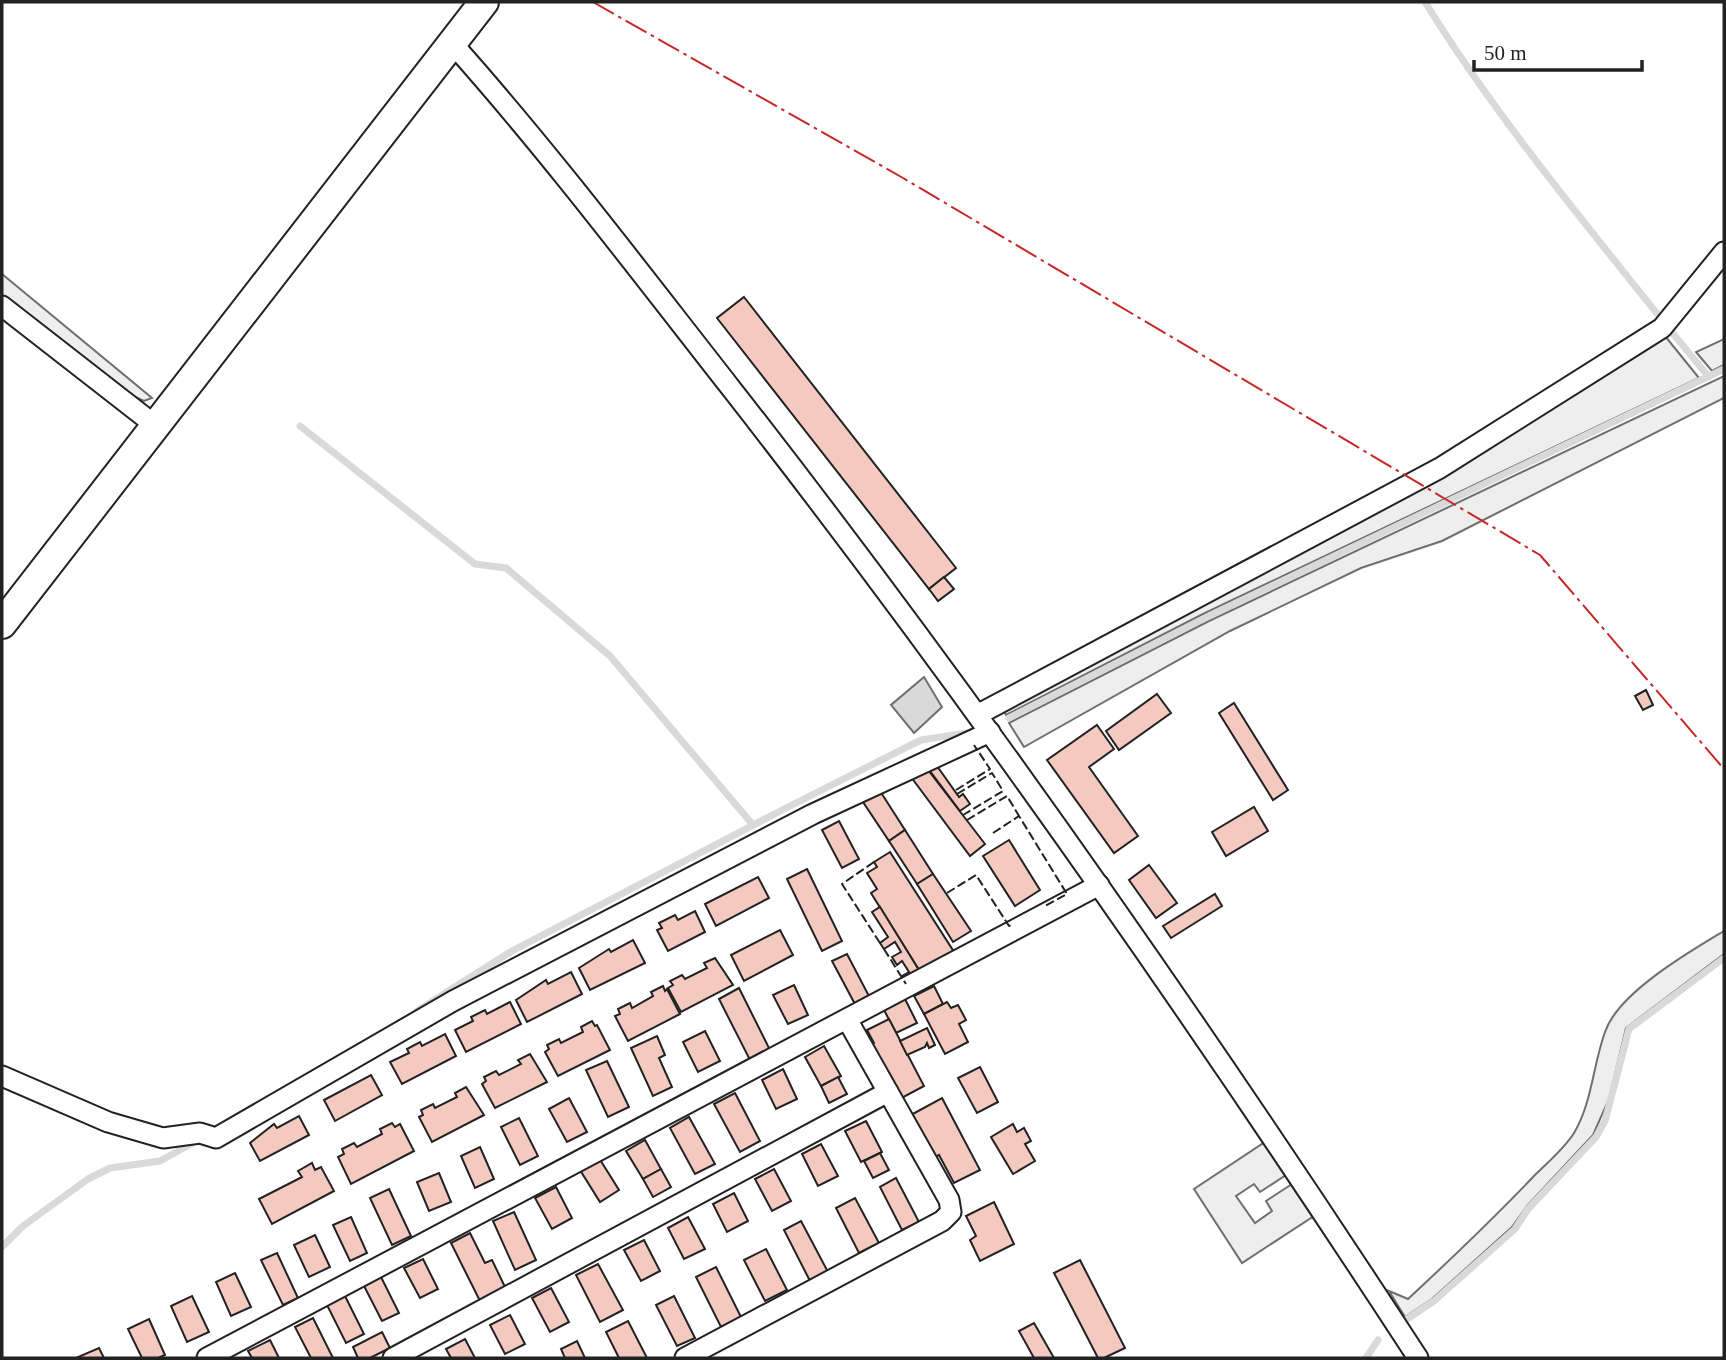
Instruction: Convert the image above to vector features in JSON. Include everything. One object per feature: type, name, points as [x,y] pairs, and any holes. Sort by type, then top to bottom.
[{"type":"main road","points":[[2,624],[484,2]]},
{"type":"street","points":[[452,43],[513,112],[687,331],[835,521],[979,714],[1099,885],[1418,1358]]},
{"type":"street","points":[[979,714],[1168,610],[1440,468],[1662,328],[1724,252]]},
{"type":"street","points":[[2,306],[156,426]]},
{"type":"street","points":[[2,1076],[108,1122],[163,1138],[200,1133],[216,1138],[453,1001],[813,814],[990,732]]},
{"type":"street","points":[[207,1358],[848,1021],[1099,885]]},
{"type":"street","points":[[685,1358],[942,1221],[951,1212],[949,1200],[848,1021]]},
{"type":"street","points":[[393,1358],[888,1092]]},
{"type":"shaded area","points":[[2,274],[152,398],[144,401],[133,396],[2,295]]},
{"type":"shaded area","points":[[1665,336],[1699,378],[1203,614],[1006,715],[1003,709]]},
{"type":"shaded area","points":[[1724,339],[1724,365],[1712,371],[1696,352]]},
{"type":"shaded area","points":[[1724,376],[1724,398],[1442,541],[1361,568],[1230,631],[1024,747],[1009,723],[1209,621]]},
{"type":"shaded area","points":[[924,677],[942,707],[914,733],[891,705]]},
{"type":"shaded area","points":[[1724,931],[1724,954],[1626,1028],[1609,1099],[1593,1135],[1527,1206],[1512,1227],[1432,1299],[1405,1317],[1389,1291],[1408,1299],[1570,1139],[1585,1109],[1601,1045],[1612,1017],[1639,988]]},
{"type":"shaded area","points":[[1265,1142],[1286,1175],[1260,1192],[1254,1184],[1236,1196],[1255,1223],[1272,1211],[1266,1201],[1292,1184],[1314,1216],[1242,1263],[1194,1189]]},
{"type":"building","points":[[744,297],[956,568],[929,589],[717,318]]},
{"type":"building","points":[[944,577],[954,589],[938,601],[929,589]]},
{"type":"building","points":[[1646,690],[1653,705],[1643,710],[1635,696]]},
{"type":"building","points":[[1157,694],[1171,713],[1119,750],[1106,731]]},
{"type":"building","points":[[1234,703],[1288,790],[1273,800],[1219,713]]},
{"type":"building","points":[[1097,725],[1114,749],[1089,767],[1138,836],[1114,853],[1047,760]]},
{"type":"building","points":[[925,766],[985,844],[970,856],[911,777]]},
{"type":"building","points":[[937,766],[959,797],[963,794],[970,804],[960,811],[930,771]]},
{"type":"building","points":[[880,791],[905,830],[889,841],[863,802]]},
{"type":"building","points":[[1254,807],[1268,831],[1226,856],[1212,832]]},
{"type":"building","points":[[839,821],[859,859],[842,868],[822,830]]},
{"type":"building","points":[[905,830],[933,874],[917,884],[889,841]]},
{"type":"building","points":[[1009,840],[1040,890],[1015,906],[983,856]]},
{"type":"building","points":[[890,852],[956,955],[922,975],[871,893],[877,889],[867,873],[877,867],[874,862]]},
{"type":"building","points":[[1149,865],[1177,903],[1156,918],[1129,880]]},
{"type":"building","points":[[807,869],[842,941],[822,951],[787,879]]},
{"type":"building","points":[[933,874],[971,931],[953,942],[917,884]]},
{"type":"building","points":[[758,877],[769,898],[716,926],[705,904]]},
{"type":"building","points":[[1215,894],[1222,906],[1171,938],[1163,926]]},
{"type":"building","points":[[880,907],[922,975],[907,984],[902,976],[909,972],[902,961],[897,965],[892,957],[901,952],[895,942],[884,949],[880,943],[888,937],[872,912]]},
{"type":"building","points":[[695,911],[705,932],[668,951],[657,930],[662,928],[659,923],[675,915],[678,920]]},
{"type":"building","points":[[780,930],[793,955],[744,981],[731,955]]},
{"type":"building","points":[[633,940],[645,963],[590,990],[579,968],[609,949],[611,952]]},
{"type":"building","points":[[847,954],[870,998],[856,1006],[832,961]]},
{"type":"building","points":[[715,958],[733,985],[681,1012],[668,988],[673,985],[670,981],[682,975],[685,979],[707,968],[704,963]]},
{"type":"building","points":[[571,972],[582,994],[527,1022],[516,1000],[546,980],[548,984]]},
{"type":"building","points":[[794,985],[808,1015],[788,1024],[773,995]]},
{"type":"building","points":[[663,986],[680,1014],[628,1041],[615,1016],[620,1014],[618,1009],[630,1003],[632,1008],[653,996],[651,992]]},
{"type":"building","points":[[934,986],[943,1004],[924,1014],[914,996]]},
{"type":"building","points":[[739,988],[770,1050],[750,1060],[719,999]]},
{"type":"building","points":[[905,999],[917,1023],[896,1033],[884,1010]]},
{"type":"building","points":[[510,1002],[521,1024],[466,1052],[455,1030],[473,1021],[471,1017],[485,1010],[487,1014]]},
{"type":"building","points":[[947,1002],[951,1008],[958,1005],[966,1020],[959,1024],[968,1042],[945,1054],[924,1014]]},
{"type":"building","points":[[889,1019],[924,1086],[898,1100],[870,1046],[874,1043],[867,1030]]},
{"type":"building","points":[[592,1021],[597,1025],[610,1050],[558,1076],[545,1052],[549,1049],[547,1045],[559,1039],[561,1043],[583,1032],[581,1027]]},
{"type":"building","points":[[927,1028],[935,1045],[929,1048],[927,1043],[925,1047],[907,1055],[900,1041]]},
{"type":"building","points":[[705,1031],[720,1061],[698,1072],[683,1042]]},
{"type":"building","points":[[445,1034],[456,1056],[402,1084],[390,1062],[409,1053],[407,1049],[420,1042],[422,1046]]},
{"type":"building","points":[[657,1036],[665,1055],[659,1058],[672,1087],[653,1096],[631,1048]]},
{"type":"building","points":[[824,1046],[841,1076],[821,1086],[805,1057]]},
{"type":"building","points":[[530,1054],[547,1082],[495,1108],[482,1084],[486,1081],[484,1077],[496,1071],[499,1075],[521,1064],[518,1060]]},
{"type":"building","points":[[607,1061],[629,1107],[608,1117],[586,1070]]},
{"type":"building","points":[[980,1067],[998,1102],[977,1113],[958,1078]]},
{"type":"building","points":[[783,1069],[797,1099],[776,1109],[762,1080]]},
{"type":"building","points":[[371,1075],[382,1095],[335,1121],[324,1100]]},
{"type":"building","points":[[838,1077],[847,1094],[829,1103],[821,1086]]},
{"type":"building","points":[[466,1087],[484,1115],[432,1142],[419,1117],[423,1115],[421,1110],[433,1104],[435,1108],[457,1097],[455,1093]]},
{"type":"building","points":[[735,1093],[760,1141],[740,1152],[714,1104]]},
{"type":"building","points":[[569,1098],[587,1132],[567,1142],[549,1109]]},
{"type":"building","points":[[942,1098],[980,1170],[954,1183],[939,1155],[932,1159],[909,1116]]},
{"type":"building","points":[[299,1116],[309,1135],[260,1161],[250,1143],[274,1124],[277,1128]]},
{"type":"building","points":[[689,1117],[715,1164],[695,1174],[670,1128]]},
{"type":"building","points":[[519,1118],[538,1156],[520,1165],[501,1127]]},
{"type":"building","points":[[866,1121],[882,1152],[861,1162],[845,1131]]},
{"type":"building","points":[[392,1123],[395,1127],[400,1124],[414,1151],[351,1184],[338,1157],[344,1154],[342,1149],[354,1143],[357,1147],[382,1134],[380,1129]]},
{"type":"building","points":[[1013,1124],[1017,1132],[1024,1128],[1031,1141],[1025,1144],[1035,1161],[1013,1174],[991,1137]]},
{"type":"building","points":[[645,1140],[661,1169],[643,1179],[626,1151]]},
{"type":"building","points":[[821,1144],[838,1176],[818,1186],[802,1154]]},
{"type":"building","points":[[480,1147],[494,1179],[475,1188],[461,1156]]},
{"type":"building","points":[[880,1153],[889,1170],[873,1178],[864,1161]]},
{"type":"building","points":[[599,1158],[619,1190],[600,1202],[580,1170]]},
{"type":"building","points":[[312,1163],[315,1170],[321,1167],[334,1191],[272,1224],[259,1199],[302,1177],[298,1171]]},
{"type":"building","points":[[661,1169],[671,1187],[653,1197],[643,1179]]},
{"type":"building","points":[[774,1169],[791,1201],[772,1211],[755,1179]]},
{"type":"building","points":[[439,1173],[451,1202],[429,1211],[417,1182]]},
{"type":"building","points":[[896,1178],[919,1222],[902,1230],[880,1187]]},
{"type":"building","points":[[556,1187],[572,1218],[552,1229],[535,1198]]},
{"type":"building","points":[[389,1189],[411,1236],[392,1245],[370,1198]]},
{"type":"building","points":[[734,1193],[748,1221],[727,1232],[713,1204]]},
{"type":"building","points":[[855,1198],[879,1243],[859,1253],[836,1208]]},
{"type":"building","points":[[994,1202],[1014,1244],[980,1261],[970,1240],[976,1236],[966,1216]]},
{"type":"building","points":[[514,1212],[536,1260],[515,1270],[493,1221]]},
{"type":"building","points":[[351,1217],[367,1253],[350,1261],[333,1225]]},
{"type":"building","points":[[688,1217],[705,1249],[684,1259],[668,1228]]},
{"type":"building","points":[[801,1221],[828,1272],[810,1281],[784,1230]]},
{"type":"building","points":[[470,1233],[485,1263],[492,1260],[506,1289],[480,1301],[451,1243]]},
{"type":"building","points":[[315,1235],[330,1267],[309,1277],[294,1245]]},
{"type":"building","points":[[644,1240],[660,1271],[641,1281],[624,1250]]},
{"type":"building","points":[[766,1249],[787,1290],[765,1301],[744,1260]]},
{"type":"building","points":[[277,1253],[298,1298],[283,1305],[261,1260]]},
{"type":"building","points":[[423,1259],[438,1289],[420,1298],[404,1268]]},
{"type":"building","points":[[1080,1260],[1125,1348],[1104,1358],[1098,1358],[1054,1273]]},
{"type":"building","points":[[598,1264],[623,1310],[600,1322],[576,1275]]},
{"type":"building","points":[[716,1267],[741,1317],[721,1327],[696,1277]]},
{"type":"building","points":[[235,1273],[251,1307],[231,1316],[216,1282]]},
{"type":"building","points":[[381,1277],[399,1313],[382,1321],[364,1286]]},
{"type":"building","points":[[551,1288],[569,1322],[550,1332],[532,1298]]},
{"type":"building","points":[[343,1292],[364,1334],[346,1343],[325,1301]]},
{"type":"building","points":[[192,1296],[209,1332],[187,1342],[171,1306]]},
{"type":"building","points":[[674,1296],[695,1338],[677,1346],[656,1305]]},
{"type":"building","points":[[510,1315],[525,1344],[505,1354],[490,1325]]},
{"type":"building","points":[[313,1318],[333,1358],[311,1358],[295,1327]]},
{"type":"building","points":[[149,1319],[165,1355],[158,1358],[142,1358],[128,1329]]},
{"type":"building","points":[[628,1321],[647,1358],[619,1358],[606,1332]]},
{"type":"building","points":[[1034,1323],[1054,1358],[1034,1358],[1019,1331]]},
{"type":"building","points":[[382,1332],[390,1348],[370,1358],[358,1358],[353,1347]]},
{"type":"building","points":[[465,1339],[475,1358],[451,1358],[446,1349]]},
{"type":"building","points":[[270,1340],[279,1358],[252,1358],[248,1351]]},
{"type":"building","points":[[577,1341],[585,1358],[565,1358],[561,1349]]},
{"type":"building","points":[[99,1348],[104,1358],[78,1357]]},
{"type":"waterway","points":[[1425,2],[1509,125],[1663,321]]},
{"type":"waterway","points":[[1670,330],[1709,377]]},
{"type":"waterway","points":[[1009,718],[1207,617],[1724,369]]},
{"type":"waterway","points":[[300,426],[475,564],[506,568],[610,656],[753,825]]},
{"type":"waterway","points":[[417,1011],[512,951],[921,740],[973,732]]},
{"type":"waterway","points":[[1407,1319],[1434,1301],[1515,1229],[1528,1209],[1596,1137],[1605,1121],[1629,1029],[1724,958]]},
{"type":"waterway","points":[[2,1247],[23,1226],[88,1179],[110,1168],[160,1161],[198,1140]]},
{"type":"waterway","points":[[1366,1358],[1378,1340]]},
{"type":"fence","points":[[956,790],[990,769],[974,745]]},
{"type":"fence","points":[[957,794],[992,773],[1003,791],[963,815]]},
{"type":"fence","points":[[967,820],[1007,796],[1019,816]]},
{"type":"fence","points":[[993,833],[1019,816],[1067,894],[1045,906]]},
{"type":"fence","points":[[874,862],[842,884],[880,943]]},
{"type":"fence","points":[[947,893],[976,875],[1009,926],[1011,925]]},
{"type":"fence","points":[[884,949],[906,984]]},
{"type":"power","points":[[593,2],[903,178],[1540,555],[1724,769]]}]
